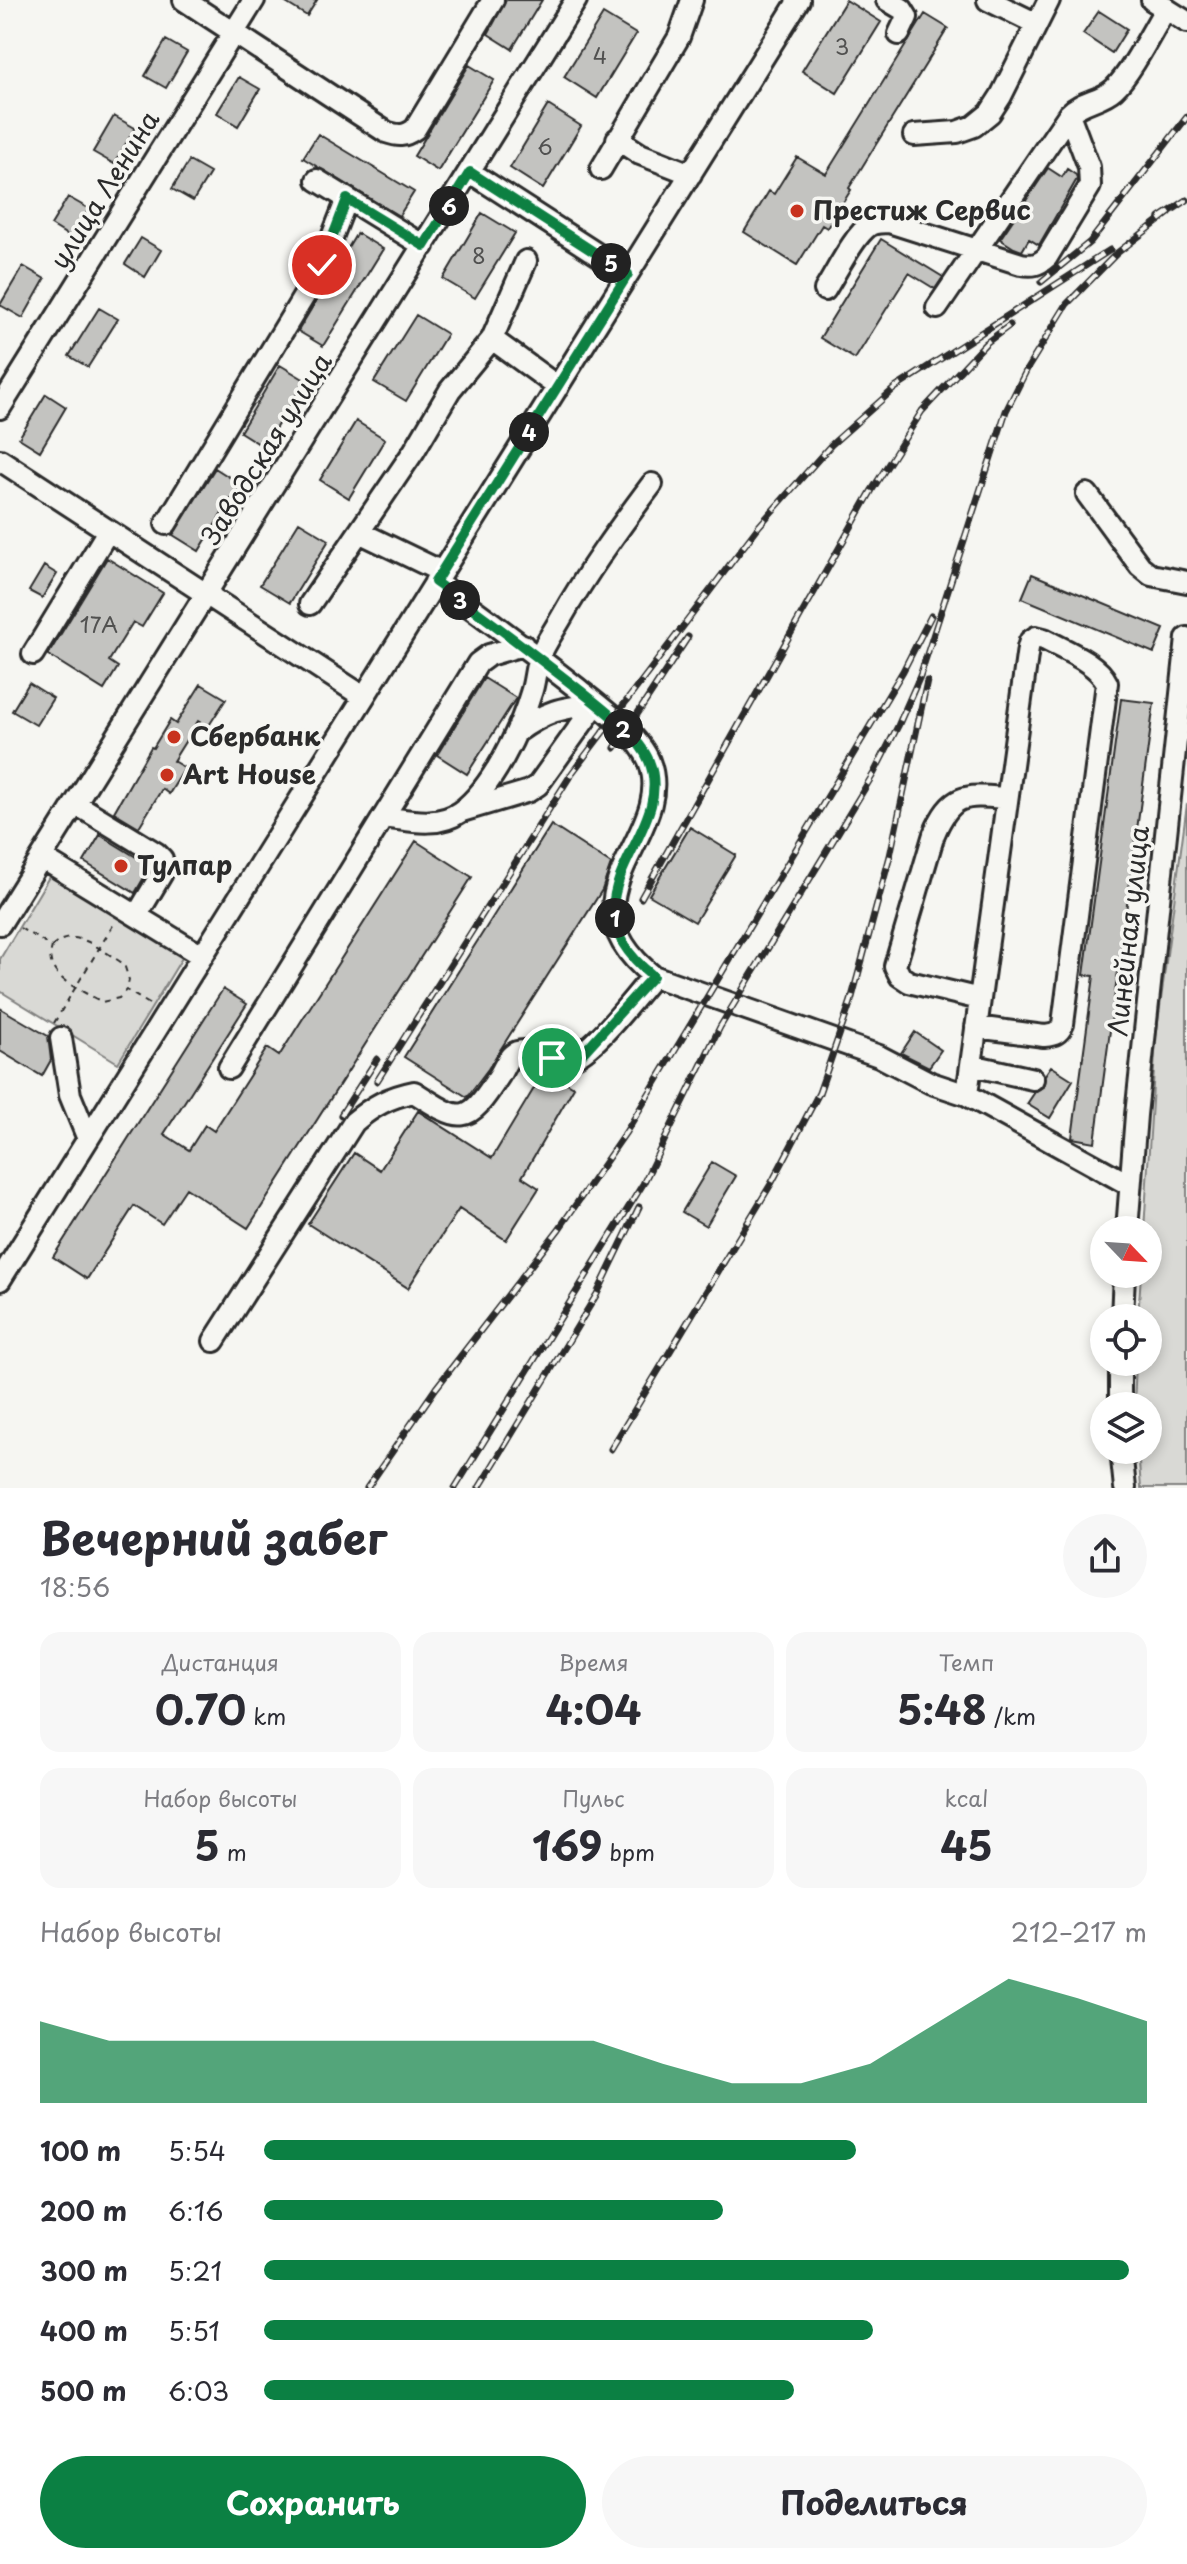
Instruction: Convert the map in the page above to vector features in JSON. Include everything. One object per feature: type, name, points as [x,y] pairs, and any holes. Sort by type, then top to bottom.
[{"type":"street","points":[[184,0],[386,132],[397,136],[415,129],[493,0]]},
{"type":"street","name":"улица Ленина","points":[[0,408],[254,0]]},
{"type":"street","name":"Заводская улица","points":[[1,922],[576,0]]},
{"type":"street","points":[[601,169],[679,37],[692,0]]},
{"type":"street","points":[[0,1280],[799,0]]},
{"type":"street","points":[[887,0],[902,9],[907,17],[899,34]]},
{"type":"street","points":[[988,0],[1037,24]]},
{"type":"street","points":[[914,135],[957,132],[974,126],[990,113],[1049,0]]},
{"type":"street","points":[[937,308],[1069,114],[1078,106],[1103,97],[1117,86],[1159,4],[1187,22]]},
{"type":"street","points":[[825,290],[859,236],[869,225],[879,222],[889,222],[1031,266],[1040,264],[1090,186],[1089,167],[1069,114]]},
{"type":"street","points":[[617,139],[640,154],[691,174]]},
{"type":"street","points":[[470,172],[628,274]]},
{"type":"street","points":[[317,180],[424,246]]},
{"type":"street","points":[[166,524],[318,273],[347,199]]},
{"type":"street","points":[[310,604],[414,451],[450,390],[492,339],[526,261]]},
{"type":"street","points":[[492,339],[558,387]]},
{"type":"street","points":[[0,460],[364,697]]},
{"type":"street","points":[[462,811],[499,764],[517,732],[539,658],[587,575],[652,484]]},
{"type":"street","points":[[1087,494],[1140,566],[1151,575],[1187,582]]},
{"type":"street","points":[[33,654],[108,531]]},
{"type":"street","points":[[359,532],[439,577],[596,704],[640,746],[653,775],[654,791],[650,808],[615,885],[613,906],[617,929],[627,950],[639,965],[653,976],[879,1056],[931,1083],[967,1095],[1130,1185]]},
{"type":"street","points":[[967,1095],[976,1027],[1007,798],[1028,648],[1030,641],[1036,637],[1095,668],[1107,683],[1063,1024],[1054,1035],[1044,1036],[976,1027]]},
{"type":"street","name":"Линейная улица","points":[[1128,1216],[1187,638]]},
{"type":"street","points":[[229,1068],[478,663],[489,655],[523,645]]},
{"type":"street","points":[[517,732],[540,716],[562,707],[596,704]]},
{"type":"street","points":[[383,817],[431,823],[529,791],[538,785],[596,704]]},
{"type":"street","points":[[980,999],[909,982],[900,976],[895,966],[942,816],[955,802],[970,795],[1007,798]]},
{"type":"street","points":[[76,804],[162,859],[162,873],[130,912]]},
{"type":"street","points":[[42,858],[202,956]]},
{"type":"street","points":[[214,1341],[354,1122],[376,1104],[414,1092],[449,1114],[472,1111],[481,1104],[512,1055],[531,1051],[561,1059],[583,1053],[653,976]]},
{"type":"street","points":[[61,1038],[70,1095],[88,1139]]},
{"type":"street","points":[[971,1065],[1033,1079]]},
{"type":"street","points":[[1122,1464],[1125,1488]]},
{"type":"path","points":[[61,1038],[53,1030],[54,1023],[99,949],[130,912]]},
{"type":"path","points":[[1,922],[52,947]]},
{"type":"path","points":[[68,936],[77,937],[99,949],[124,964],[129,980],[119,998],[102,1002],[55,974],[49,956],[52,947],[68,936]]},
{"type":"path","points":[[126,990],[166,1014]]},
{"type":"shaded area","points":[[1187,804],[1187,1488],[1141,1488],[1139,1464],[1162,1464],[1162,1392],[1135,1392],[1135,1376],[1162,1376],[1162,1304],[1139,1304],[1140,1288],[1162,1288],[1162,1216],[1145,1216],[1156,1037]]},
{"type":"shaded area","points":[[52,872],[185,953],[118,1063],[0,991],[0,959]]},
{"type":"building","points":[[281,0],[317,0],[307,16]]},
{"type":"building","points":[[506,0],[542,0],[512,49],[488,34]]},
{"type":"building","points":[[846,0],[881,22],[837,93],[802,71]]},
{"type":"building","points":[[1099,11],[1127,29],[1112,53],[1083,34]]},
{"type":"building","points":[[603,14],[636,34],[597,98],[564,77]]},
{"type":"building","points":[[925,14],[948,28],[827,228],[822,225],[797,265],[744,232],[769,191],[774,194],[797,157],[826,174]]},
{"type":"building","points":[[166,40],[187,52],[166,88],[145,76]]},
{"type":"building","points":[[469,65],[494,80],[438,171],[414,156]]},
{"type":"building","points":[[239,77],[260,89],[238,126],[217,113]]},
{"type":"building","points":[[548,105],[581,126],[543,189],[510,168]]},
{"type":"building","points":[[114,116],[135,128],[114,164],[93,152]]},
{"type":"building","points":[[318,134],[414,192],[399,216],[303,158]]},
{"type":"building","points":[[189,161],[210,173],[193,201],[172,189]]},
{"type":"building","points":[[1048,168],[1062,177],[1067,169],[1077,179],[1039,245],[1029,239],[1022,251],[1000,239]]},
{"type":"building","points":[[68,197],[89,209],[72,238],[51,225]]},
{"type":"building","points":[[482,213],[515,233],[475,298],[443,279]]},
{"type":"building","points":[[357,233],[383,249],[323,346],[298,331]]},
{"type":"building","points":[[141,238],[161,250],[145,277],[125,264]]},
{"type":"building","points":[[881,239],[943,277],[935,289],[909,273],[855,359],[820,338]]},
{"type":"building","points":[[23,266],[45,279],[23,318],[0,305]]},
{"type":"building","points":[[99,308],[118,319],[88,367],[69,356]]},
{"type":"building","points":[[416,315],[447,334],[406,401],[374,382]]},
{"type":"building","points":[[280,365],[305,380],[264,447],[240,432]]},
{"type":"building","points":[[46,394],[66,407],[40,451],[19,438]]},
{"type":"building","points":[[356,421],[385,439],[349,498],[320,480]]},
{"type":"building","points":[[215,468],[240,484],[199,551],[173,535]]},
{"type":"building","points":[[299,522],[329,540],[290,603],[260,585]]},
{"type":"building","points":[[107,558],[163,593],[142,627],[133,622],[109,661],[118,667],[104,690],[48,655]]},
{"type":"building","points":[[44,566],[57,574],[42,598],[29,591]]},
{"type":"building","points":[[1032,574],[1164,629],[1154,653],[1022,598]]},
{"type":"building","points":[[484,678],[516,698],[467,774],[437,755]]},
{"type":"building","points":[[29,683],[53,698],[36,725],[12,711]]},
{"type":"building","points":[[201,684],[226,699],[208,727],[198,721],[173,761],[185,768],[169,794],[162,789],[139,827],[114,812],[151,747],[170,720],[176,724]]},
{"type":"building","points":[[1121,699],[1154,703],[1095,1142],[1072,1138],[1094,976],[1084,975]]},
{"type":"building","points":[[551,825],[611,864],[602,890],[467,1097],[404,1057]]},
{"type":"building","points":[[690,827],[736,855],[695,922],[649,895]]},
{"type":"building","name":"Тулпар","points":[[100,835],[149,865],[135,893],[84,862]]},
{"type":"building","points":[[416,841],[472,877],[248,1228],[186,1188],[162,1224],[134,1206],[87,1279],[53,1257],[223,989],[247,1004],[164,1134],[189,1150],[205,1125],[214,1131],[267,1048],[279,1056]]},
{"type":"building","points":[[0,1008],[48,1036],[51,1060],[42,1076],[0,1051]]},
{"type":"building","points":[[915,1032],[941,1050],[929,1067],[901,1053]]},
{"type":"building","points":[[1051,1066],[1073,1080],[1050,1118],[1027,1104],[1043,1087],[1045,1075]]},
{"type":"building","points":[[545,1070],[574,1087],[522,1177],[539,1188],[506,1240],[459,1209],[408,1288],[308,1224],[354,1153],[380,1170],[418,1111],[492,1158]]},
{"type":"building","points":[[712,1162],[736,1176],[706,1226],[682,1212]]},
{"type":"railway","points":[[1041,282],[1090,242],[1187,117]]},
{"type":"railway","points":[[1160,218],[1187,200]]},
{"type":"railway","points":[[455,1488],[643,1184],[720,1027],[874,773],[920,676],[1006,411],[1027,369],[1067,304],[1117,253],[1169,213]]},
{"type":"railway","points":[[377,1081],[572,773],[759,526],[831,445],[895,388],[1110,250]]},
{"type":"railway","points":[[641,898],[872,490],[922,411],[986,343],[1010,325]]},
{"type":"railway","points":[[367,1488],[436,1388],[559,1229],[626,1132],[903,671],[931,616]]},
{"type":"railway","points":[[615,748],[688,637]]},
{"type":"railway","points":[[611,1449],[771,1184],[819,1093],[851,1001],[890,856],[927,681]]},
{"type":"railway","points":[[341,1115],[377,1059]]},
{"type":"railway","points":[[479,1488],[597,1294],[639,1207]]},
{"type":"place","name":"Престиж Сервис","points":[[797,211]]},
{"type":"place","name":"Сбербанк","points":[[174,737]]},
{"type":"place","name":"Art House","points":[[167,775]]},
{"type":"place","name":"Тулпар","points":[[121,866]]},
{"type":"route","points":[[322,265],[347,199],[424,246],[470,172],[628,274],[435,582],[508,633],[604,710],[640,746],[653,775],[654,791],[650,808],[615,885],[613,906],[617,929],[627,950],[653,976],[583,1053],[570,1058],[552,1058]]}]
